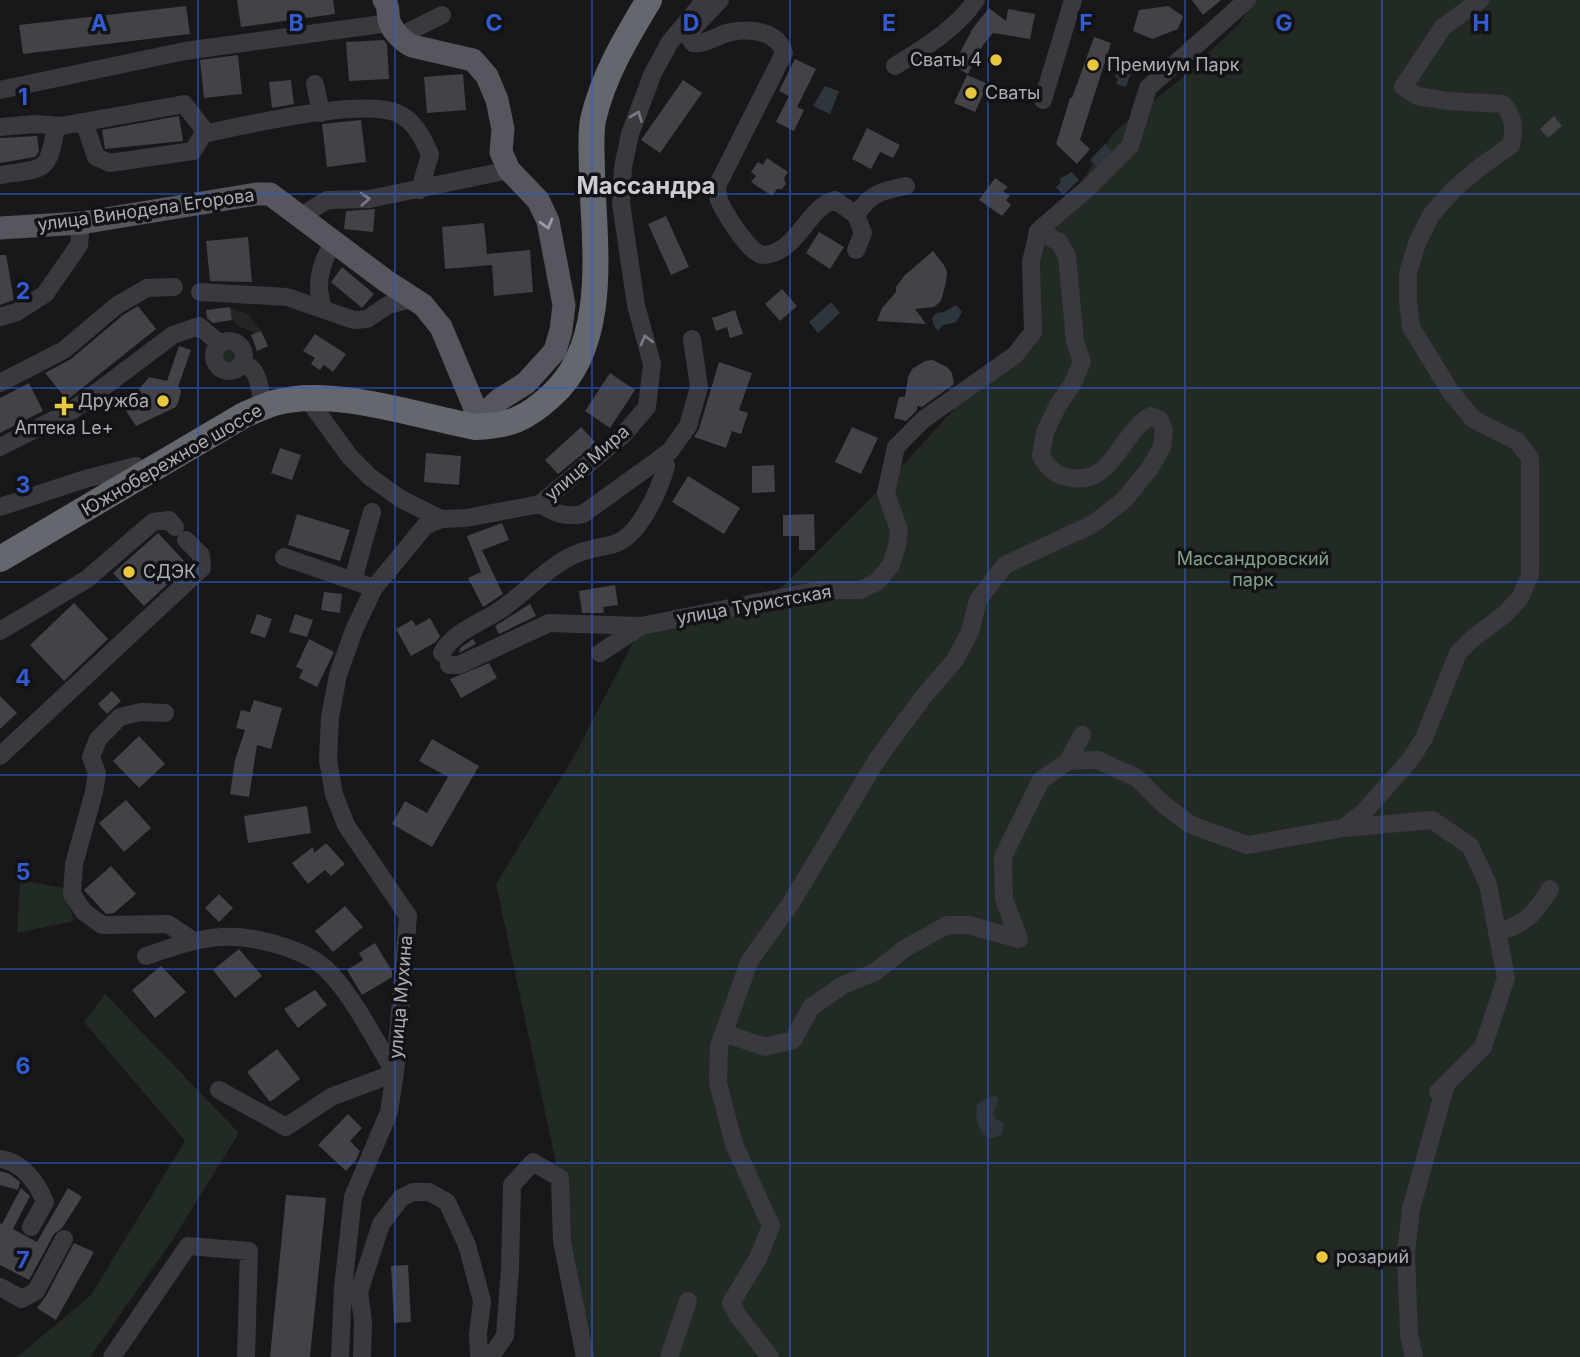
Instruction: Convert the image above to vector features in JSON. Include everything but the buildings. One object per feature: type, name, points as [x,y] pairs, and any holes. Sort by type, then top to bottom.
[{"type":"highway","name":"Южнобережное шоссе","points":[[0,545],[247,401],[275,389],[332,388],[443,413],[479,418],[499,418],[524,408],[551,383],[571,354],[577,336],[580,310],[581,123],[606,52],[638,0]]},
{"type":"highway","name":"Южнобережное шоссе","points":[[0,559],[244,415],[275,402],[335,398],[475,427],[496,426],[526,417],[556,392],[584,351],[590,326],[595,250],[593,122],[603,85],[649,0]]},
{"type":"main road","points":[[384,0],[389,7],[395,30],[412,46],[473,60],[487,76],[497,100],[503,129],[501,152],[509,170],[538,200],[548,221],[564,305],[555,351],[526,383],[499,400],[479,418]]},
{"type":"main road","name":"улица Винодела Егорова","points":[[0,228],[81,223],[256,194],[270,194],[386,281],[415,298],[441,327],[479,418]]},
{"type":"street","name":"улица Мира","points":[[441,519],[466,518],[540,504],[623,435],[647,407],[652,364],[636,305],[621,203],[623,167],[630,134],[653,73],[670,42],[705,0]]},
{"type":"street","points":[[720,0],[688,36],[693,43],[700,44],[731,32],[757,32],[775,37],[782,44],[784,52],[718,184],[717,191],[724,208],[748,246],[758,254],[765,255],[792,242],[826,202],[835,200],[856,215],[863,233],[856,250]]},
{"type":"street","points":[[895,66],[950,28],[976,0]]},
{"type":"street","points":[[1043,100],[1073,0]]},
{"type":"street","points":[[770,1357],[738,1316],[732,1303],[758,1258],[771,1226],[734,1144],[718,1083],[719,1046],[750,960],[791,903],[878,758],[954,660],[971,632],[978,600],[1005,565],[1093,524],[1124,500],[1150,468],[1162,447],[1164,430],[1160,420],[1151,416],[1133,431],[1111,462],[1097,473],[1082,480],[1049,470],[1041,456],[1045,432],[1082,362],[1075,341],[1067,256],[1059,242],[1038,231],[1090,187],[1130,146],[1148,88],[1247,0]]},
{"type":"street","points":[[1343,828],[1363,813],[1410,760],[1424,738],[1458,653],[1520,598],[1530,575],[1530,458],[1517,441],[1473,419],[1450,391],[1411,327],[1408,301],[1408,273],[1417,243],[1432,215],[1453,190],[1511,145],[1515,130],[1511,113],[1503,104],[1448,101],[1417,96],[1403,87],[1443,27],[1480,0]]},
{"type":"street","points":[[0,90],[185,51],[395,30],[442,15]]},
{"type":"street","points":[[315,84],[321,113]]},
{"type":"street","points":[[0,174],[41,169],[50,160],[56,127],[184,104],[205,131],[193,151],[110,163],[96,157],[84,122]]},
{"type":"street","points":[[203,134],[363,107],[397,113],[417,127],[430,154],[420,190]]},
{"type":"street","points":[[0,127],[34,124],[62,126]]},
{"type":"street","points":[[301,216],[327,200],[369,200],[509,170]]},
{"type":"street","points":[[856,215],[867,200],[883,191],[906,186]]},
{"type":"street","points":[[0,317],[17,312],[45,294],[79,245],[81,223]]},
{"type":"street","name":"улица Туристская","points":[[641,626],[820,590],[861,590],[877,582],[891,565],[897,546],[899,530],[886,493],[896,447],[924,419],[1015,355],[1033,332],[1031,262],[1038,231]]},
{"type":"street","points":[[322,308],[319,291],[321,270],[324,257],[334,243]]},
{"type":"street","points":[[0,383],[64,350],[116,306],[146,288],[174,287]]},
{"type":"street","points":[[200,292],[287,297],[355,320],[367,319],[388,305],[415,298]]},
{"type":"street","points":[[0,447],[73,410],[173,335],[200,327],[220,344],[230,341],[239,345],[244,353],[243,363],[250,366],[259,379],[261,395]]},
{"type":"street","points":[[540,504],[569,517],[583,514],[677,444],[688,426],[699,387],[692,339]]},
{"type":"street","points":[[307,398],[350,457],[370,477],[401,499],[441,519]]},
{"type":"street","points":[[641,626],[549,622],[459,665],[446,659],[448,642],[512,603],[528,586],[562,561],[582,550],[618,543],[637,529],[662,482],[666,466],[658,460]]},
{"type":"street","points":[[0,507],[85,479],[136,466]]},
{"type":"street","points":[[353,580],[372,512]]},
{"type":"street","name":"улица Мухина","points":[[340,1357],[351,1290],[353,1197],[389,1112],[395,1073],[408,916],[346,824],[334,794],[328,760],[330,717],[338,675],[354,630],[374,588],[425,526],[441,519]]},
{"type":"street","points":[[0,631],[87,579],[153,522],[169,520],[201,555],[202,568],[47,705],[0,756]]},
{"type":"street","points":[[284,557],[374,588]]},
{"type":"street","points":[[600,653],[641,626]]},
{"type":"street","points":[[165,713],[141,712],[120,717],[99,738],[92,757],[97,773],[94,792],[74,864],[72,894],[84,912],[102,925],[168,924],[192,940]]},
{"type":"street","points":[[724,1033],[765,1047],[793,1040],[811,1007],[843,985],[875,972],[904,949],[947,925],[970,925],[1019,939],[1004,899],[1003,857],[1041,780],[1068,761],[1082,735]]},
{"type":"street","points":[[1068,761],[1098,761],[1137,778],[1163,804],[1191,825],[1247,845],[1343,828],[1432,820],[1470,846],[1488,884],[1506,978],[1483,1047],[1442,1088],[1411,1209],[1406,1253],[1409,1335],[1414,1357]]},
{"type":"street","points":[[1497,933],[1524,923],[1550,889]]},
{"type":"street","points":[[146,956],[192,940],[247,936],[271,942],[316,960],[344,991],[395,1073],[331,1097],[286,1127],[219,1090]]},
{"type":"street","points":[[0,1159],[11,1161],[37,1183],[45,1202],[32,1227]]},
{"type":"street","points":[[362,1357],[363,1321],[351,1290],[391,1207],[414,1192],[429,1192],[447,1202],[457,1221],[467,1245],[482,1301],[478,1334],[480,1357],[494,1352],[505,1336],[512,1185],[533,1162],[560,1178],[562,1241],[585,1357]]},
{"type":"street","points":[[0,1287],[22,1299],[36,1291],[64,1239]]},
{"type":"street","points":[[112,1357],[188,1246],[249,1251],[246,1357]]},
{"type":"street","points":[[669,1357],[688,1301]]},
{"type":"shaded area","points":[[1123,66],[1132,70],[1126,87],[1116,84],[1118,79],[1115,77]]},
{"type":"shaded area","points":[[825,86],[839,91],[830,114],[813,106]]},
{"type":"shaded area","points":[[1105,144],[1112,151],[1098,167],[1090,160]]},
{"type":"shaded area","points":[[1072,172],[1079,180],[1063,195],[1056,187],[1061,182],[1059,179]]},
{"type":"shaded area","points":[[831,302],[840,313],[818,333],[809,322]]},
{"type":"shaded area","points":[[956,305],[962,312],[956,322],[943,325],[938,331],[932,318],[936,313]]},
{"type":"shaded area","points":[[230,308],[248,314],[261,331],[255,333],[240,327],[232,320]]},
{"type":"shaded area","points":[[986,1098],[999,1098],[993,1114],[1004,1123],[1002,1135],[989,1139],[978,1124],[977,1105]]},
{"type":"green space","name":"Массандровский парк","points":[[1256,0],[1580,0],[1580,1357],[593,1357],[564,1200],[496,884],[572,760],[644,621],[762,602],[784,585],[890,479],[1036,320],[1034,242],[1081,182],[1114,132],[1182,78],[1239,24]]},
{"type":"green space","points":[[225,349],[231,349],[236,357],[234,363],[225,365],[220,360],[220,354]]},
{"type":"green space","points":[[20,880],[63,888],[74,921],[17,933]]},
{"type":"green space","points":[[105,994],[239,1133],[172,1241],[90,1357],[17,1357],[91,1295],[185,1141],[84,1022]]},
{"type":"place","name":"Сваты 4","points":[[996,60]]},
{"type":"place","name":"Премиум Парк","points":[[1093,65]]},
{"type":"place","name":"Сваты","points":[[971,93]]},
{"type":"place","name":"Дружба","points":[[163,401]]},
{"type":"place","name":"Аптека Le+","points":[[64,406]]},
{"type":"place","name":"СДЭК","points":[[129,572]]},
{"type":"place","name":"розарий","points":[[1322,1257]]},
{"type":"district","name":"Массандра","points":[[646,186]]}]
